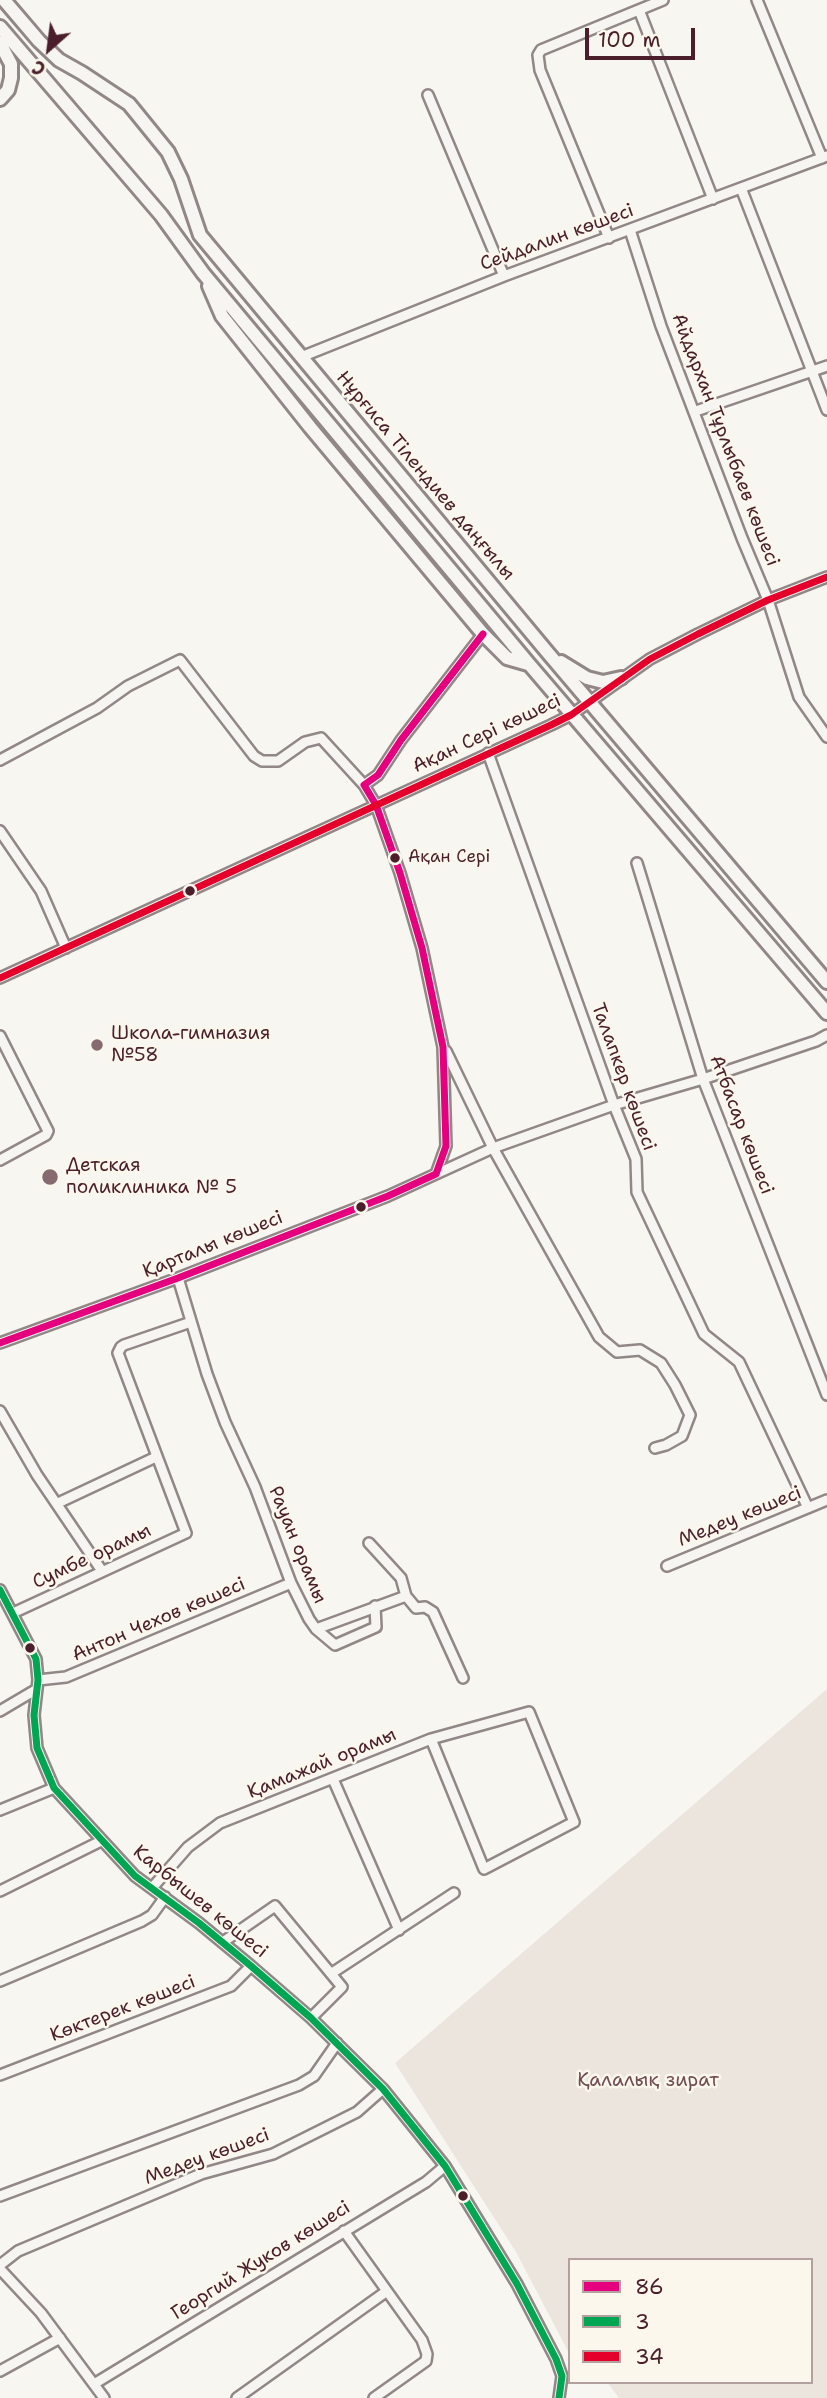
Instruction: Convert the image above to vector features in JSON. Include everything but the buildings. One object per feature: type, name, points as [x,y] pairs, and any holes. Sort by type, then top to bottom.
[{"type":"main road","name":"Нұрғиса Тілендиев даңғылы","points":[[4,0],[59,60],[129,104],[174,163],[200,235],[548,653],[827,982]]},
{"type":"main road","name":"Нұрғиса Тілендиев даңғылы","points":[[0,27],[120,166],[203,273],[571,715],[827,1013]]},
{"type":"main road","points":[[0,43],[11,64],[12,78],[8,90],[0,99]]},
{"type":"main road","points":[[185,247],[200,235]]},
{"type":"main road","points":[[203,273],[222,316],[310,427],[483,634],[507,658],[529,664]]},
{"type":"main road","points":[[355,456],[366,454],[374,444]]},
{"type":"main road","points":[[456,577],[467,615]]},
{"type":"main road","points":[[548,653],[587,678],[603,682],[621,678]]},
{"type":"street","points":[[609,238],[540,70],[538,55],[541,50],[663,0]]},
{"type":"street","points":[[757,0],[825,157]]},
{"type":"street","points":[[639,10],[713,200]]},
{"type":"street","points":[[428,95],[504,276]]},
{"type":"street","name":"Сейдалин көшесі","points":[[301,357],[504,276],[825,157]]},
{"type":"street","points":[[741,188],[827,410]]},
{"type":"street","name":"Айдархан Тұрлыбаев көшесі","points":[[630,230],[661,326],[768,600],[799,697],[826,735]]},
{"type":"street","points":[[696,411],[827,366]]},
{"type":"street","name":"Ақан Сері көшесі","points":[[0,978],[571,715],[621,678],[686,640],[768,600],[827,578]]},
{"type":"street","points":[[364,785],[378,775],[401,740],[483,634]]},
{"type":"street","points":[[0,760],[97,708],[128,686],[180,660],[254,756],[262,761],[278,761],[305,742],[321,738],[364,785],[376,805],[422,948],[443,1047],[446,1146],[436,1174]]},
{"type":"street","name":"Талапкер көшесі","points":[[488,753],[614,1105],[636,1159],[637,1192],[704,1334],[739,1362],[808,1508]]},
{"type":"street","points":[[0,831],[41,891],[66,948]]},
{"type":"street","name":"Атбасар көшесі","points":[[637,863],[703,1079],[827,1395]]},
{"type":"street","name":"Қарталы көшесі","points":[[0,1343],[178,1278],[388,1196],[493,1148],[614,1105],[816,1041],[827,1035]]},
{"type":"street","points":[[0,1036],[48,1131],[46,1135],[0,1160]]},
{"type":"street","points":[[443,1047],[493,1148],[599,1337],[617,1352],[640,1350],[661,1363],[691,1415],[682,1436],[654,1448]]},
{"type":"street","name":"Рауан орамы","points":[[178,1278],[225,1422],[255,1487],[291,1583],[316,1629],[406,1596]]},
{"type":"street","points":[[58,1503],[156,1457],[119,1350],[124,1345],[191,1322]]},
{"type":"street","points":[[0,1411],[37,1475],[102,1571]]},
{"type":"street","name":"Сумбе орамы","points":[[7,1610],[186,1533],[156,1457]]},
{"type":"street","name":"Медеу көшесі","points":[[667,1566],[827,1500]]},
{"type":"street","points":[[369,1543],[401,1578],[406,1596],[416,1608],[425,1607],[433,1612],[464,1678]]},
{"type":"street","name":"Антон Чехов көшесі","points":[[0,1711],[37,1684],[66,1677],[291,1583]]},
{"type":"street","name":"Карбышев көшесі","points":[[0,1590],[7,1610],[36,1659],[34,1715],[37,1748],[54,1788],[135,1876],[251,1966],[311,2018],[383,2089],[445,2166],[517,2284],[556,2359],[563,2385],[559,2398]]},
{"type":"street","points":[[316,1629],[335,1645],[376,1627],[375,1606]]},
{"type":"street","name":"Қамажай орамы","points":[[152,1888],[188,1847],[220,1823],[431,1739],[529,1712],[575,1822],[484,1869],[431,1739]]},
{"type":"street","points":[[333,1779],[399,1930]]},
{"type":"street","points":[[0,1810],[54,1788]]},
{"type":"street","points":[[0,1891],[101,1840]]},
{"type":"street","points":[[332,1973],[454,1893]]},
{"type":"street","points":[[0,1982],[142,1921],[152,1915],[165,1897]]},
{"type":"street","points":[[223,1942],[275,1906],[342,1987],[311,2018]]},
{"type":"street","name":"Көктерек көшесі","points":[[0,2075],[231,1986],[239,1981],[251,1966]]},
{"type":"street","name":"Медеу көшесі","points":[[0,2196],[299,2085],[314,2076],[337,2043]]},
{"type":"street","name":"Медеу көшесі","points":[[0,2267],[18,2251],[201,2174],[273,2154],[357,2112],[383,2089]]},
{"type":"street","name":"Георгий Жуков көшесі","points":[[94,2384],[426,2182],[445,2166]]},
{"type":"street","points":[[344,2231],[422,2340],[428,2354],[426,2361],[374,2398]]},
{"type":"street","points":[[0,2267],[60,2338],[104,2398]]},
{"type":"street","points":[[237,2398],[387,2291]]},
{"type":"street","points":[[0,2371],[60,2338]]},
{"type":"green space","name":"Қалалық зират","points":[[827,1689],[827,2398],[619,2398],[608,2384],[813,2384],[813,2258],[568,2258],[568,2351],[516,2252],[395,2063]]},
{"type":"transit line","name":"34","points":[[0,978],[551,725],[571,715],[650,659],[768,600],[827,577]]},
{"type":"transit line","name":"86","points":[[0,1343],[178,1278],[388,1196],[436,1174],[446,1146],[443,1047],[422,948],[400,873],[376,805],[364,785],[378,775],[401,740],[483,634]]},
{"type":"transit line","name":"3","points":[[0,1590],[36,1659],[38,1680],[34,1715],[37,1748],[54,1788],[135,1876],[251,1966],[311,2018],[383,2089],[445,2166],[517,2284],[556,2359],[562,2376],[559,2398]]},
{"type":"place","name":"Ақан Серi","points":[[395,858]]},
{"type":"place","name":"Школа-гимназия №58","points":[[97,1045]]},
{"type":"place","name":"Детская поликлиника № 5","points":[[50,1177]]}]
